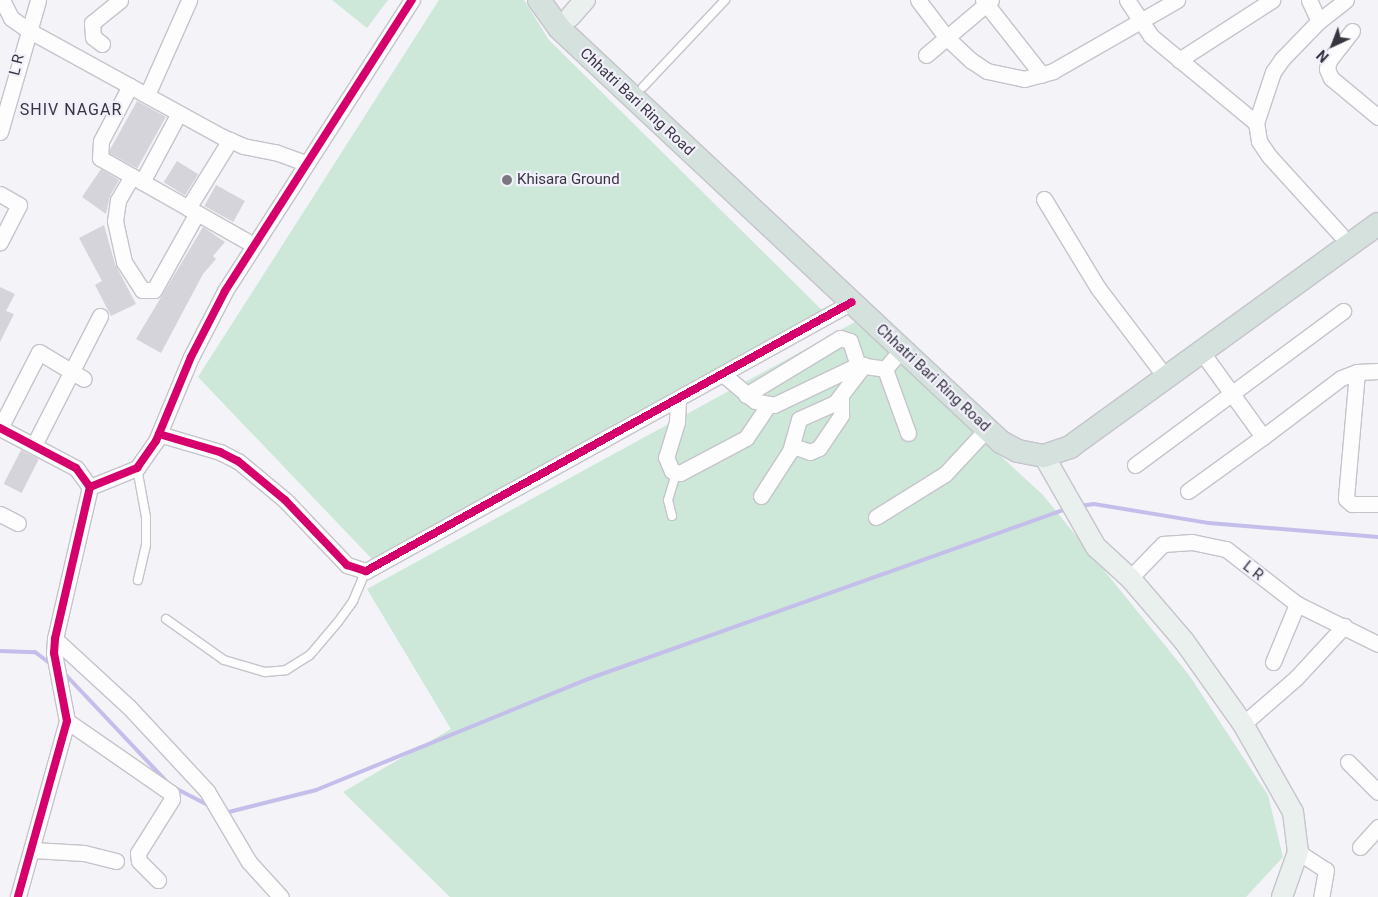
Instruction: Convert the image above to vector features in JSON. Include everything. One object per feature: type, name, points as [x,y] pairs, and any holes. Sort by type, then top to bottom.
[{"type":"main road","name":"Chhatri Bari Ring Road","points":[[539,0],[555,24],[987,429],[1018,451],[1044,456],[1070,447],[1378,224]]},
{"type":"main road","name":"Chhatri Bari Ring Road","points":[[563,9],[1008,432],[1022,439],[1044,443],[1064,436],[1340,234],[1378,209]]},
{"type":"street","name":"L R","points":[[0,132],[38,0]]},
{"type":"street","points":[[102,44],[93,37],[92,24],[120,0]]},
{"type":"street","points":[[147,95],[188,0]]},
{"type":"street","points":[[90,487],[137,468],[159,434],[208,323],[306,163],[412,0]]},
{"type":"street","points":[[563,9],[585,0]]},
{"type":"street","points":[[918,0],[947,38],[987,70],[1024,78],[1042,75],[1177,0]]},
{"type":"street","points":[[1127,0],[1140,21],[1179,60],[1256,123]]},
{"type":"street","points":[[1179,60],[1272,0]]},
{"type":"street","points":[[1309,0],[1319,21]]},
{"type":"street","points":[[1340,234],[1269,156],[1259,141],[1256,123],[1272,72],[1319,21],[1346,0]]},
{"type":"street","points":[[926,54],[947,38],[987,1],[1042,75]]},
{"type":"street","points":[[3,11],[28,30],[230,140],[306,163]]},
{"type":"street","points":[[1352,31],[1329,60],[1327,69],[1331,78],[1378,117]]},
{"type":"street","points":[[130,86],[98,153],[104,161],[254,246]]},
{"type":"street","points":[[179,113],[137,179],[118,200],[115,222],[124,262],[142,290],[154,290],[230,140]]},
{"type":"street","points":[[0,194],[19,204],[0,242]]},
{"type":"street","points":[[1044,199],[1098,288],[1158,367]]},
{"type":"street","points":[[159,434],[220,452],[238,461],[285,500],[347,566],[366,571],[724,375],[852,302]]},
{"type":"street","points":[[1135,465],[1231,390],[1343,311]]},
{"type":"street","points":[[34,445],[78,375],[100,316]]},
{"type":"street","points":[[746,395],[843,338],[853,347],[861,365]]},
{"type":"street","points":[[787,339],[803,362]]},
{"type":"street","points":[[884,369],[902,349]]},
{"type":"street","points":[[1201,351],[1231,390],[1263,437]]},
{"type":"street","points":[[18,897],[33,850],[67,721],[57,674],[54,646],[90,487],[76,468],[0,428],[39,352],[78,375]]},
{"type":"street","points":[[724,375],[746,395],[769,404],[784,403],[861,365],[884,369]]},
{"type":"street","points":[[793,446],[810,452],[819,448],[841,415],[841,398],[861,365]]},
{"type":"street","points":[[884,369],[908,432]]},
{"type":"street","points":[[1188,491],[1341,378],[1357,372],[1378,371]]},
{"type":"street","points":[[1357,372],[1346,499],[1352,504],[1378,504]]},
{"type":"street","points":[[761,496],[793,446],[799,419],[841,398]]},
{"type":"street","points":[[678,400],[666,456],[676,473],[746,438],[769,404]]},
{"type":"street","points":[[876,517],[945,474],[987,429]]},
{"type":"street","points":[[1044,456],[1096,547],[1130,578],[1184,641],[1244,724],[1293,812],[1298,852],[1282,897]]},
{"type":"street","points":[[0,514],[18,523]]},
{"type":"street","name":"L R","points":[[1130,578],[1163,544],[1192,542],[1226,549],[1297,604],[1378,644]]},
{"type":"street","points":[[1273,662],[1297,604]]},
{"type":"street","points":[[1244,724],[1296,678],[1344,626]]},
{"type":"street","points":[[54,646],[157,735],[217,805],[230,825],[248,862],[281,897]]},
{"type":"street","points":[[67,721],[171,792],[172,799],[138,853],[139,861],[158,880]]},
{"type":"street","points":[[1348,762],[1378,792]]},
{"type":"street","points":[[1360,847],[1378,827]]},
{"type":"street","points":[[33,850],[84,853],[116,861]]},
{"type":"street","points":[[1298,852],[1326,870],[1321,897]]},
{"type":"lane","points":[[643,87],[725,0]]},
{"type":"lane","points":[[137,468],[146,517],[146,545],[138,580]]},
{"type":"lane","points":[[672,516],[668,500],[676,473]]},
{"type":"lane","points":[[166,619],[224,660],[265,672],[286,670],[310,655],[338,622],[354,601],[366,571]]},
{"type":"green space","points":[[332,0],[388,0],[367,28]]},
{"type":"green space","name":"Khisara Ground","points":[[439,0],[524,0],[549,40],[832,320],[372,559],[198,377]]},
{"type":"green space","points":[[855,322],[1043,495],[1189,675],[1268,795],[1283,857],[1246,897],[450,897],[343,792],[451,729],[367,589]]},
{"type":"building","points":[[137,101],[166,117],[137,169],[108,153]]},
{"type":"building","points":[[177,161],[198,174],[185,195],[164,182]]},
{"type":"building","points":[[101,169],[119,180],[110,196],[106,214],[82,197]]},
{"type":"building","points":[[216,185],[245,201],[233,222],[204,206]]},
{"type":"building","points":[[104,225],[115,264],[136,304],[111,316],[95,285],[102,281],[79,238]]},
{"type":"building","points":[[203,227],[225,242],[213,256],[216,259],[203,274],[161,353],[136,339]]},
{"type":"building","points":[[0,287],[15,294],[6,311],[14,314],[0,342]]},
{"type":"building","points":[[21,450],[39,459],[22,493],[4,484]]},
{"type":"waterway","points":[[1080,506],[1094,504],[1209,523],[1378,537]]},
{"type":"waterway","points":[[225,813],[316,790],[588,679],[1066,509]]},
{"type":"waterway","points":[[0,651],[35,652],[51,664]]},
{"type":"waterway","points":[[63,672],[168,783]]},
{"type":"waterway","points":[[173,787],[210,806]]},
{"type":"cycle path","points":[[90,487],[137,468],[156,441],[191,357],[225,291],[412,0]]},
{"type":"cycle path","points":[[159,434],[220,452],[238,461],[285,500],[347,565],[366,571],[852,302]]},
{"type":"cycle path","points":[[0,428],[76,468],[90,487],[55,639],[54,653],[67,721],[18,897]]},
{"type":"place","name":"Khisara Ground","points":[[507,180]]},
{"type":"district","name":"SHIV NAGAR","points":[[71,110]]}]
